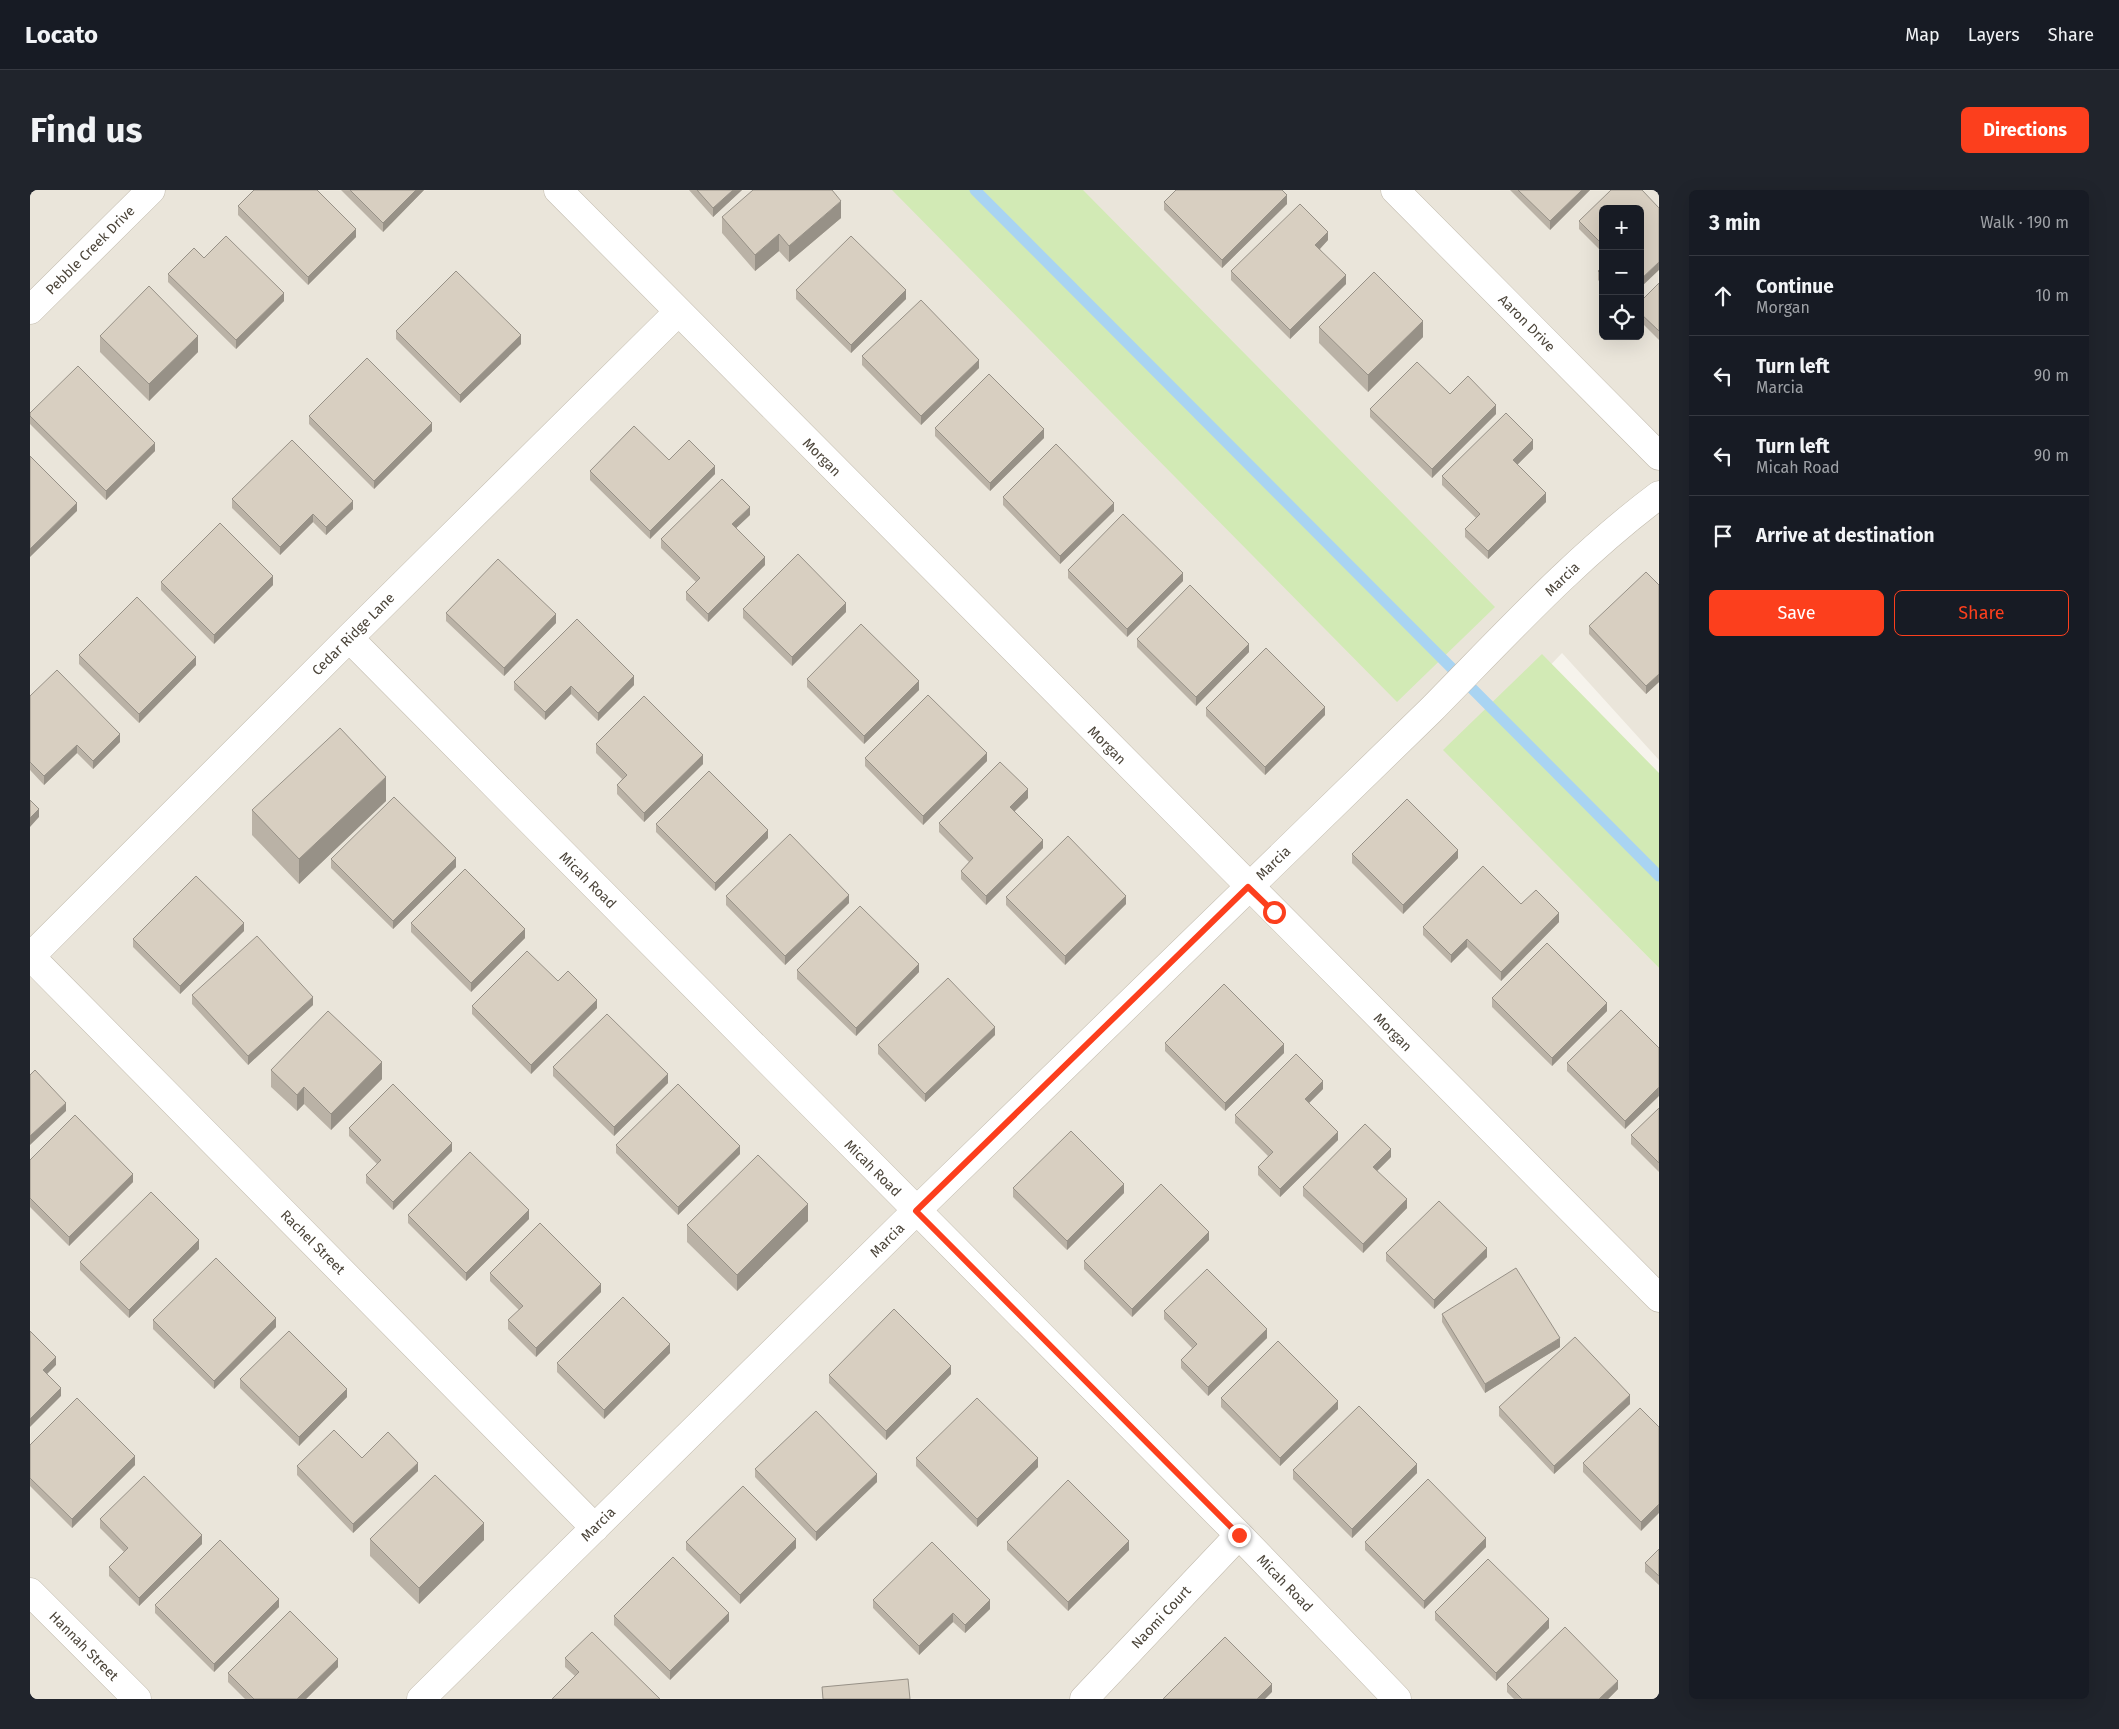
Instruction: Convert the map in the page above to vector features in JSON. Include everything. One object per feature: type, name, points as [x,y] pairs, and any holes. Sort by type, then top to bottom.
[{"type":"street","name":"Pebble Creek Drive","points":[[30,310],[151,190]]},
{"type":"street","name":"Morgan","points":[[558,190],[1248,887],[1659,1298]]},
{"type":"street","name":"Aaron Drive","points":[[1395,190],[1659,456]]},
{"type":"street","name":"Cedar Ridge Lane","points":[[30,957],[678,312]]},
{"type":"street","name":"Marcia","points":[[433,1695],[595,1528],[916,1211],[1431,710],[1618,525],[1659,494]]},
{"type":"street","name":"Micah Road","points":[[349,638],[1239,1535],[1397,1699]]},
{"type":"street","name":"Rachel Street","points":[[30,957],[595,1528]]},
{"type":"street","name":"Naomi Court","points":[[1084,1699],[1239,1535]]},
{"type":"street","name":"Hannah Street","points":[[30,1592],[137,1699]]},
{"type":"shaded area","points":[[30,190],[1659,190],[1659,760],[1562,653],[1457,763],[1659,968],[1659,1699],[30,1699]]},
{"type":"green space","points":[[892,190],[1083,190],[1495,607],[1397,702]]},
{"type":"green space","points":[[1542,654],[1659,773],[1659,968],[1443,750]]},
{"type":"building","points":[[254,190],[317,190],[356,229],[308,277],[238,206]]},
{"type":"building","points":[[350,190],[416,190],[383,223]]},
{"type":"building","points":[[697,190],[733,190],[713,208]]},
{"type":"building","points":[[753,190],[832,190],[841,201],[789,246],[779,234],[755,255],[722,217]]},
{"type":"building","points":[[1176,190],[1282,190],[1287,195],[1222,260],[1164,202]]},
{"type":"building","points":[[1518,190],[1582,190],[1550,221]]},
{"type":"building","points":[[1611,190],[1642,190],[1659,208],[1659,262],[1644,276],[1644,205],[1599,205],[1599,241],[1579,221]]},
{"type":"building","points":[[1300,204],[1328,232],[1315,245],[1346,275],[1290,330],[1231,271]]},
{"type":"building","points":[[226,236],[284,293],[236,340],[168,274],[194,248],[204,258]]},
{"type":"building","points":[[851,236],[906,290],[851,345],[796,290]]},
{"type":"building","points":[[456,271],[521,335],[460,395],[396,331]]},
{"type":"building","points":[[1374,272],[1423,321],[1368,375],[1319,327]]},
{"type":"building","points":[[1659,283],[1659,331],[1644,317],[1644,298]]},
{"type":"building","points":[[149,286],[198,336],[149,384],[100,336]]},
{"type":"building","points":[[921,300],[979,360],[921,416],[862,356]]},
{"type":"building","points":[[367,358],[432,423],[374,481],[309,416]]},
{"type":"building","points":[[1417,362],[1450,394],[1468,376],[1496,405],[1432,469],[1370,409]]},
{"type":"building","points":[[78,366],[155,443],[106,491],[30,416],[30,413]]},
{"type":"building","points":[[989,374],[1044,429],[990,483],[935,428]]},
{"type":"building","points":[[1506,413],[1533,440],[1513,460],[1546,493],[1488,551],[1465,529],[1480,514],[1442,476]]},
{"type":"building","points":[[634,426],[669,460],[689,440],[715,466],[650,531],[590,471]]},
{"type":"building","points":[[292,440],[353,501],[326,527],[313,514],[280,547],[232,499]]},
{"type":"building","points":[[1056,444],[1114,503],[1060,556],[1003,497]]},
{"type":"building","points":[[30,456],[77,503],[30,549]]},
{"type":"building","points":[[722,479],[750,507],[732,524],[765,557],[708,614],[686,592],[700,578],[661,539]]},
{"type":"building","points":[[1123,514],[1183,573],[1127,629],[1068,570]]},
{"type":"building","points":[[220,523],[273,576],[214,635],[161,582]]},
{"type":"building","points":[[798,554],[846,603],[792,657],[743,609]]},
{"type":"building","points":[[498,559],[556,614],[504,668],[446,613]]},
{"type":"building","points":[[1646,572],[1659,585],[1659,674],[1646,686],[1589,626]]},
{"type":"building","points":[[1190,585],[1249,644],[1196,697],[1137,639]]},
{"type":"building","points":[[137,597],[196,657],[139,714],[79,655]]},
{"type":"building","points":[[577,619],[634,676],[598,713],[571,686],[545,712],[514,682]]},
{"type":"building","points":[[861,624],[919,681],[864,736],[807,679]]},
{"type":"building","points":[[1266,648],[1325,707],[1265,767],[1206,708]]},
{"type":"building","points":[[57,670],[120,734],[93,761],[77,745],[44,776],[30,762],[30,696]]},
{"type":"building","points":[[928,695],[987,753],[923,816],[865,758]]},
{"type":"building","points":[[644,696],[703,755],[644,813],[617,785],[627,775],[596,744]]},
{"type":"building","points":[[340,728],[386,777],[299,859],[252,810]]},
{"type":"building","points":[[1000,762],[1028,789],[1010,807],[1043,840],[986,896],[961,871],[973,858],[939,823]]},
{"type":"building","points":[[709,771],[768,830],[715,883],[656,824]]},
{"type":"building","points":[[394,797],[456,858],[393,921],[331,859]]},
{"type":"building","points":[[1407,799],[1458,850],[1403,905],[1352,854]]},
{"type":"building","points":[[30,800],[39,809],[30,818]]},
{"type":"building","points":[[790,834],[849,895],[785,956],[726,896]]},
{"type":"building","points":[[1068,836],[1126,896],[1065,956],[1006,897]]},
{"type":"building","points":[[1483,866],[1521,904],[1536,890],[1559,913],[1501,972],[1467,939],[1451,955],[1423,927]]},
{"type":"building","points":[[465,869],[525,929],[471,983],[411,923]]},
{"type":"building","points":[[196,876],[244,923],[180,986],[133,939]]},
{"type":"building","points":[[860,906],[919,964],[856,1028],[797,970]]},
{"type":"building","points":[[257,936],[313,997],[248,1056],[192,995]]},
{"type":"building","points":[[1547,943],[1607,1003],[1552,1058],[1492,998]]},
{"type":"building","points":[[527,951],[558,981],[568,971],[597,1000],[531,1065],[472,1006]]},
{"type":"building","points":[[948,978],[995,1027],[925,1094],[878,1045]]},
{"type":"building","points":[[1224,984],[1284,1044],[1225,1103],[1165,1043]]},
{"type":"building","points":[[1621,1010],[1659,1048],[1659,1087],[1625,1121],[1567,1063]]},
{"type":"building","points":[[328,1011],[382,1062],[331,1114],[304,1087],[297,1095],[271,1070]]},
{"type":"building","points":[[607,1014],[668,1074],[614,1127],[553,1067]]},
{"type":"building","points":[[1296,1054],[1323,1081],[1305,1099],[1338,1132],[1280,1189],[1258,1167],[1273,1152],[1235,1115]]},
{"type":"building","points":[[35,1070],[66,1103],[30,1136],[30,1075]]},
{"type":"building","points":[[393,1084],[452,1143],[393,1202],[366,1175],[381,1160],[349,1128]]},
{"type":"building","points":[[678,1084],[740,1146],[678,1207],[616,1145]]},
{"type":"building","points":[[1659,1108],[1659,1163],[1631,1135]]},
{"type":"building","points":[[75,1115],[133,1174],[69,1237],[30,1198],[30,1160]]},
{"type":"building","points":[[1365,1124],[1391,1149],[1373,1167],[1407,1199],[1363,1244],[1303,1187]]},
{"type":"building","points":[[1071,1131],[1124,1184],[1067,1241],[1013,1188]]},
{"type":"building","points":[[470,1152],[529,1210],[466,1273],[408,1215]]},
{"type":"building","points":[[758,1155],[808,1204],[737,1275],[687,1225]]},
{"type":"building","points":[[1161,1184],[1209,1232],[1132,1309],[1084,1261]]},
{"type":"building","points":[[151,1192],[199,1240],[129,1310],[80,1262]]},
{"type":"building","points":[[1439,1201],[1487,1248],[1434,1300],[1386,1253]]},
{"type":"building","points":[[540,1223],[601,1284],[536,1348],[508,1320],[523,1306],[490,1273]]},
{"type":"building","points":[[216,1258],[276,1318],[214,1381],[153,1320]]},
{"type":"building","points":[[1516,1268],[1560,1338],[1485,1384],[1442,1314]]},
{"type":"building","points":[[1207,1269],[1267,1329],[1208,1387],[1181,1360],[1197,1344],[1164,1311]]},
{"type":"building","points":[[623,1297],[670,1344],[604,1410],[557,1363]]},
{"type":"building","points":[[894,1309],[951,1366],[886,1431],[829,1375]]},
{"type":"building","points":[[30,1331],[56,1357],[43,1370],[61,1388],[30,1419]]},
{"type":"building","points":[[289,1331],[347,1389],[299,1437],[240,1379]]},
{"type":"building","points":[[1575,1337],[1630,1395],[1554,1466],[1499,1407]]},
{"type":"building","points":[[1278,1341],[1338,1401],[1280,1458],[1221,1398]]},
{"type":"building","points":[[77,1398],[135,1456],[72,1519],[30,1478],[30,1445]]},
{"type":"building","points":[[977,1398],[1038,1458],[977,1519],[916,1458]]},
{"type":"building","points":[[1359,1406],[1417,1464],[1352,1529],[1293,1470]]},
{"type":"building","points":[[1640,1408],[1659,1427],[1659,1504],[1641,1522],[1583,1463]]},
{"type":"building","points":[[816,1411],[877,1474],[816,1532],[755,1469]]},
{"type":"building","points":[[334,1430],[362,1458],[388,1432],[418,1463],[353,1524],[297,1466]]},
{"type":"building","points":[[435,1475],[484,1523],[419,1588],[370,1539]]},
{"type":"building","points":[[144,1476],[202,1535],[139,1598],[109,1567],[128,1548],[100,1519]]},
{"type":"building","points":[[1428,1479],[1486,1538],[1424,1601],[1365,1542]]},
{"type":"building","points":[[1068,1480],[1129,1541],[1068,1602],[1007,1542]]},
{"type":"building","points":[[743,1486],[796,1539],[740,1595],[686,1542]]},
{"type":"building","points":[[220,1540],[279,1599],[214,1664],[155,1605]]},
{"type":"building","points":[[932,1542],[990,1600],[965,1625],[953,1613],[919,1646],[873,1600]]},
{"type":"building","points":[[1659,1549],[1659,1576],[1645,1563]]},
{"type":"building","points":[[673,1557],[729,1613],[670,1671],[614,1616]]},
{"type":"building","points":[[1488,1559],[1549,1619],[1496,1673],[1435,1612]]},
{"type":"building","points":[[290,1611],[338,1659],[297,1699],[254,1699],[228,1673]]},
{"type":"building","points":[[1565,1627],[1618,1681],[1599,1699],[1522,1699],[1507,1684]]},
{"type":"building","points":[[592,1632],[660,1699],[552,1699],[579,1672],[565,1658]]},
{"type":"building","points":[[1225,1637],[1272,1684],[1257,1699],[1163,1699]]},
{"type":"building","points":[[908,1679],[910,1699],[823,1699],[822,1687]]},
{"type":"waterway","points":[[975,190],[1659,876]]},
{"type":"route","points":[[1239,1535],[916,1211],[1248,887],[1274,912]]}]
